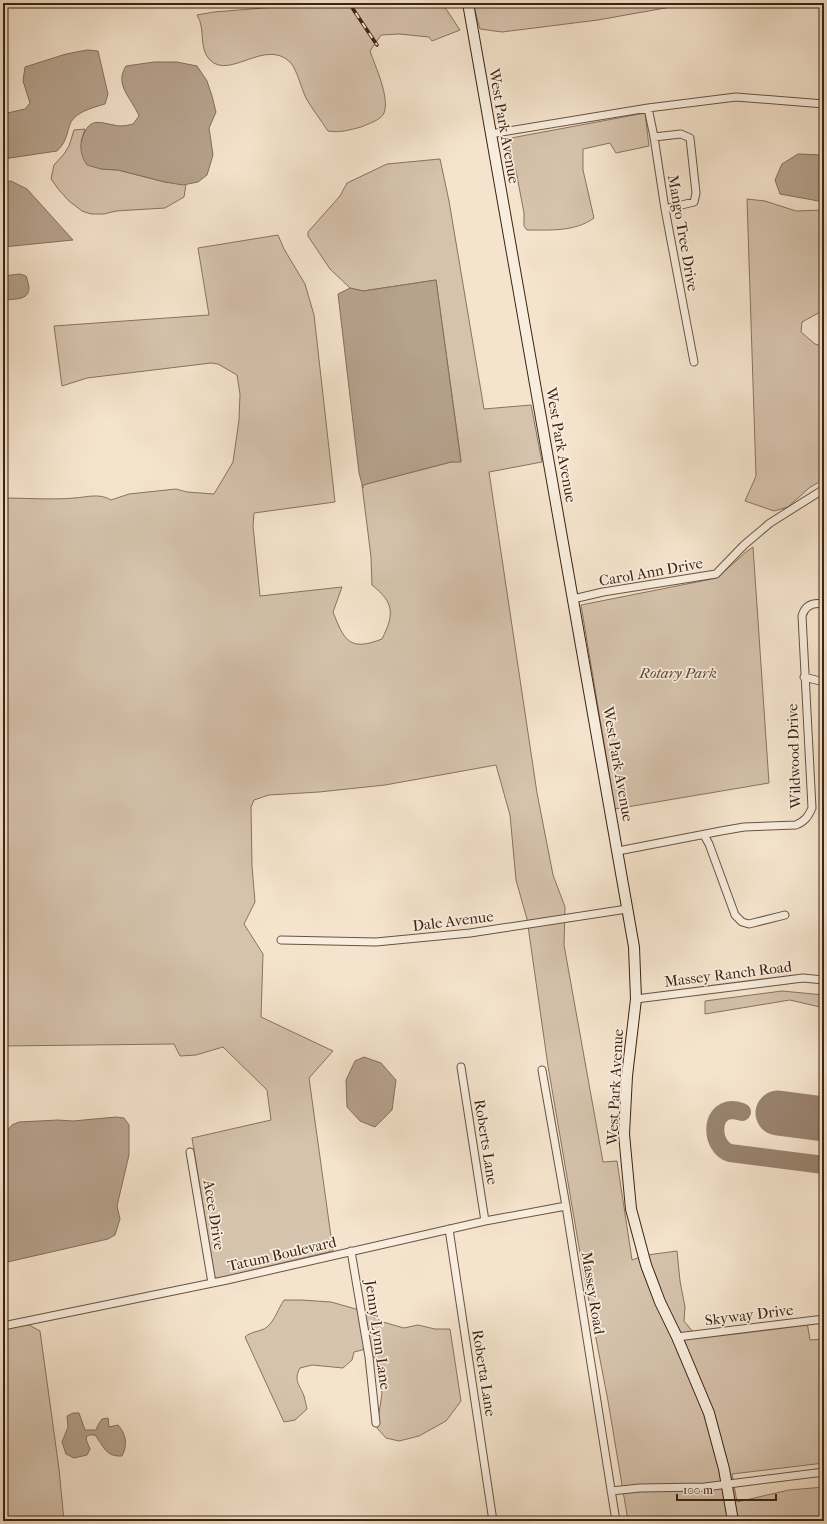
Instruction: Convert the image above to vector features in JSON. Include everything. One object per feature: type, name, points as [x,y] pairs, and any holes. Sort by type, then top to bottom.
[{"type":"street","name":"West Park Avenue","points":[[468,3],[634,947],[636,999],[627,1076],[624,1134],[631,1209],[646,1265],[660,1302],[677,1337],[709,1413],[724,1469],[732,1521]]},
{"type":"street","points":[[490,134],[648,108],[736,97],[824,104]]},
{"type":"street","name":"Mango Tree Drive","points":[[648,108],[665,209],[694,362]]},
{"type":"street","points":[[654,137],[681,134],[690,138],[696,194],[694,202],[665,209]]},
{"type":"street","name":"Carol Ann Drive","points":[[573,599],[603,592],[716,574],[744,545],[770,523],[824,489]]},
{"type":"street","name":"Wildwood Drive","points":[[618,851],[744,827],[796,825],[803,822],[808,817],[812,808],[802,616],[804,610],[809,605],[816,603],[824,604]]},
{"type":"street","points":[[804,677],[824,682]]},
{"type":"street","points":[[704,835],[709,844],[735,914],[742,922],[749,924],[785,915]]},
{"type":"street","name":"Dale Avenue","points":[[281,940],[376,942],[470,933],[628,909]]},
{"type":"street","name":"Massey Ranch Road","points":[[636,999],[803,978],[824,980]]},
{"type":"street","name":"Roberts Lane","points":[[461,1067],[485,1221]]},
{"type":"street","name":"Massey Road","points":[[542,1070],[566,1206],[616,1521]]},
{"type":"street","name":"Acee Drive","points":[[190,1152],[212,1283]]},
{"type":"street","name":"Tatum Boulevard","points":[[3,1326],[212,1283],[485,1221],[566,1206]]},
{"type":"street","name":"Roberta Lane","points":[[449,1229],[493,1521]]},
{"type":"street","name":"Jenny Lynn Lane","points":[[351,1251],[369,1357],[376,1423]]},
{"type":"street","name":"Skyway Drive","points":[[677,1337],[824,1319]]},
{"type":"street","points":[[611,1491],[640,1488],[705,1487],[824,1472]]},
{"type":"green space","points":[[282,3],[436,3],[446,9],[460,30],[432,41],[429,37],[399,34],[381,35],[370,51],[384,90],[384,113],[377,120],[361,127],[332,132],[328,131],[306,98],[295,69],[290,62],[280,56],[270,54],[238,63],[218,65],[210,60],[204,50],[200,20],[197,15],[214,12],[276,7]]},
{"type":"green space","points":[[473,3],[693,3],[598,20],[502,32],[480,29]]},
{"type":"green space","points":[[645,113],[649,146],[616,153],[610,143],[583,149],[583,170],[594,218],[587,223],[570,228],[553,230],[527,230],[524,226],[524,213],[516,171],[509,151],[511,138]]},
{"type":"green space","points":[[85,129],[81,141],[101,169],[118,170],[165,182],[186,184],[184,197],[165,208],[116,211],[104,214],[91,214],[82,211],[69,201],[51,179],[54,165],[69,146],[74,130]]},
{"type":"green space","points":[[440,159],[449,201],[484,409],[531,405],[542,462],[489,472],[537,793],[553,875],[565,907],[564,945],[603,1162],[617,1161],[632,1260],[640,1257],[706,1414],[720,1470],[729,1521],[628,1521],[548,1066],[527,919],[516,880],[510,815],[496,765],[385,785],[319,792],[269,795],[254,800],[251,807],[252,866],[255,902],[244,924],[263,954],[261,1017],[333,1051],[309,1078],[333,1251],[215,1279],[192,1138],[271,1120],[267,1090],[223,1047],[196,1055],[180,1056],[174,1044],[3,1046],[3,498],[57,499],[98,496],[111,500],[129,494],[176,489],[187,492],[214,494],[233,462],[239,420],[240,394],[237,375],[218,364],[211,363],[87,378],[62,386],[54,326],[209,315],[198,248],[278,235],[284,249],[305,284],[314,315],[335,502],[254,513],[253,526],[260,596],[342,587],[333,612],[345,636],[349,641],[355,644],[371,643],[382,639],[389,623],[390,610],[385,598],[372,585],[371,557],[362,485],[451,462],[461,461],[436,280],[363,291],[350,288],[330,269],[308,236],[308,232],[340,196],[347,183],[387,164]]},
{"type":"green space","points":[[747,199],[765,201],[796,211],[824,210],[824,310],[802,322],[801,332],[815,344],[824,347],[824,479],[809,488],[788,507],[774,511],[745,501],[756,476]]},
{"type":"green space","name":"Rotary Park","points":[[753,547],[769,783],[615,809],[581,605],[717,578]]},
{"type":"green space","points":[[782,991],[824,995],[824,1008],[790,1000],[705,1014],[705,1001]]},
{"type":"green space","points":[[677,1251],[680,1281],[685,1307],[684,1321],[698,1338],[807,1322],[810,1340],[824,1339],[824,1463],[732,1474],[737,1502],[789,1490],[824,1487],[824,1521],[736,1521],[728,1469],[647,1255]]},
{"type":"green space","points":[[284,1300],[331,1302],[363,1311],[383,1322],[404,1328],[418,1325],[435,1329],[450,1329],[461,1401],[446,1421],[419,1436],[399,1441],[386,1438],[377,1428],[382,1393],[380,1383],[384,1372],[376,1359],[366,1349],[354,1352],[352,1360],[343,1368],[312,1365],[300,1368],[297,1380],[304,1396],[307,1409],[295,1420],[284,1422],[245,1337],[267,1327]]},
{"type":"green space","points":[[29,1325],[40,1331],[59,1469],[64,1521],[3,1521],[3,1328]]},
{"type":"shaded area","points":[[87,50],[98,51],[108,94],[105,104],[77,115],[70,125],[64,142],[57,151],[3,159],[3,114],[25,109],[30,103],[23,81],[25,67],[66,54]]},
{"type":"shaded area","points":[[154,62],[177,62],[197,66],[207,81],[216,112],[209,128],[213,155],[207,175],[198,182],[183,185],[118,170],[101,169],[87,165],[82,156],[82,139],[85,131],[93,123],[97,122],[120,126],[133,124],[139,116],[125,91],[122,79],[123,73],[126,66]]},
{"type":"shaded area","points":[[798,154],[824,155],[824,202],[780,194],[775,180],[782,164]]},
{"type":"shaded area","points":[[11,181],[27,189],[73,240],[3,247],[3,182]]},
{"type":"shaded area","points":[[20,274],[26,276],[29,289],[28,293],[21,298],[3,300],[3,276]]},
{"type":"shaded area","points":[[436,280],[461,462],[451,462],[363,485],[363,488],[359,473],[338,294],[350,288],[363,291]]},
{"type":"shaded area","points":[[364,1057],[381,1063],[396,1080],[392,1110],[375,1127],[360,1121],[347,1107],[346,1080],[355,1061]]},
{"type":"shaded area","points":[[116,1117],[124,1118],[129,1125],[129,1155],[117,1206],[120,1219],[115,1235],[108,1239],[3,1263],[3,1135],[12,1125],[19,1122],[58,1120],[73,1121]]},
{"type":"shaded area","points":[[73,1413],[79,1413],[85,1430],[96,1430],[102,1419],[108,1418],[109,1427],[118,1425],[123,1432],[125,1440],[125,1448],[122,1456],[112,1455],[109,1453],[95,1435],[89,1435],[86,1437],[90,1449],[87,1455],[74,1458],[66,1454],[62,1442],[68,1427],[67,1416]]},
{"type":"taxiway","points":[[742,1112],[736,1110],[725,1112],[719,1116],[716,1122],[715,1130],[719,1144],[730,1153],[824,1165]]},
{"type":"runway","points":[[778,1113],[824,1119]]},
{"type":"railway","points":[[349,3],[377,45]]}]
